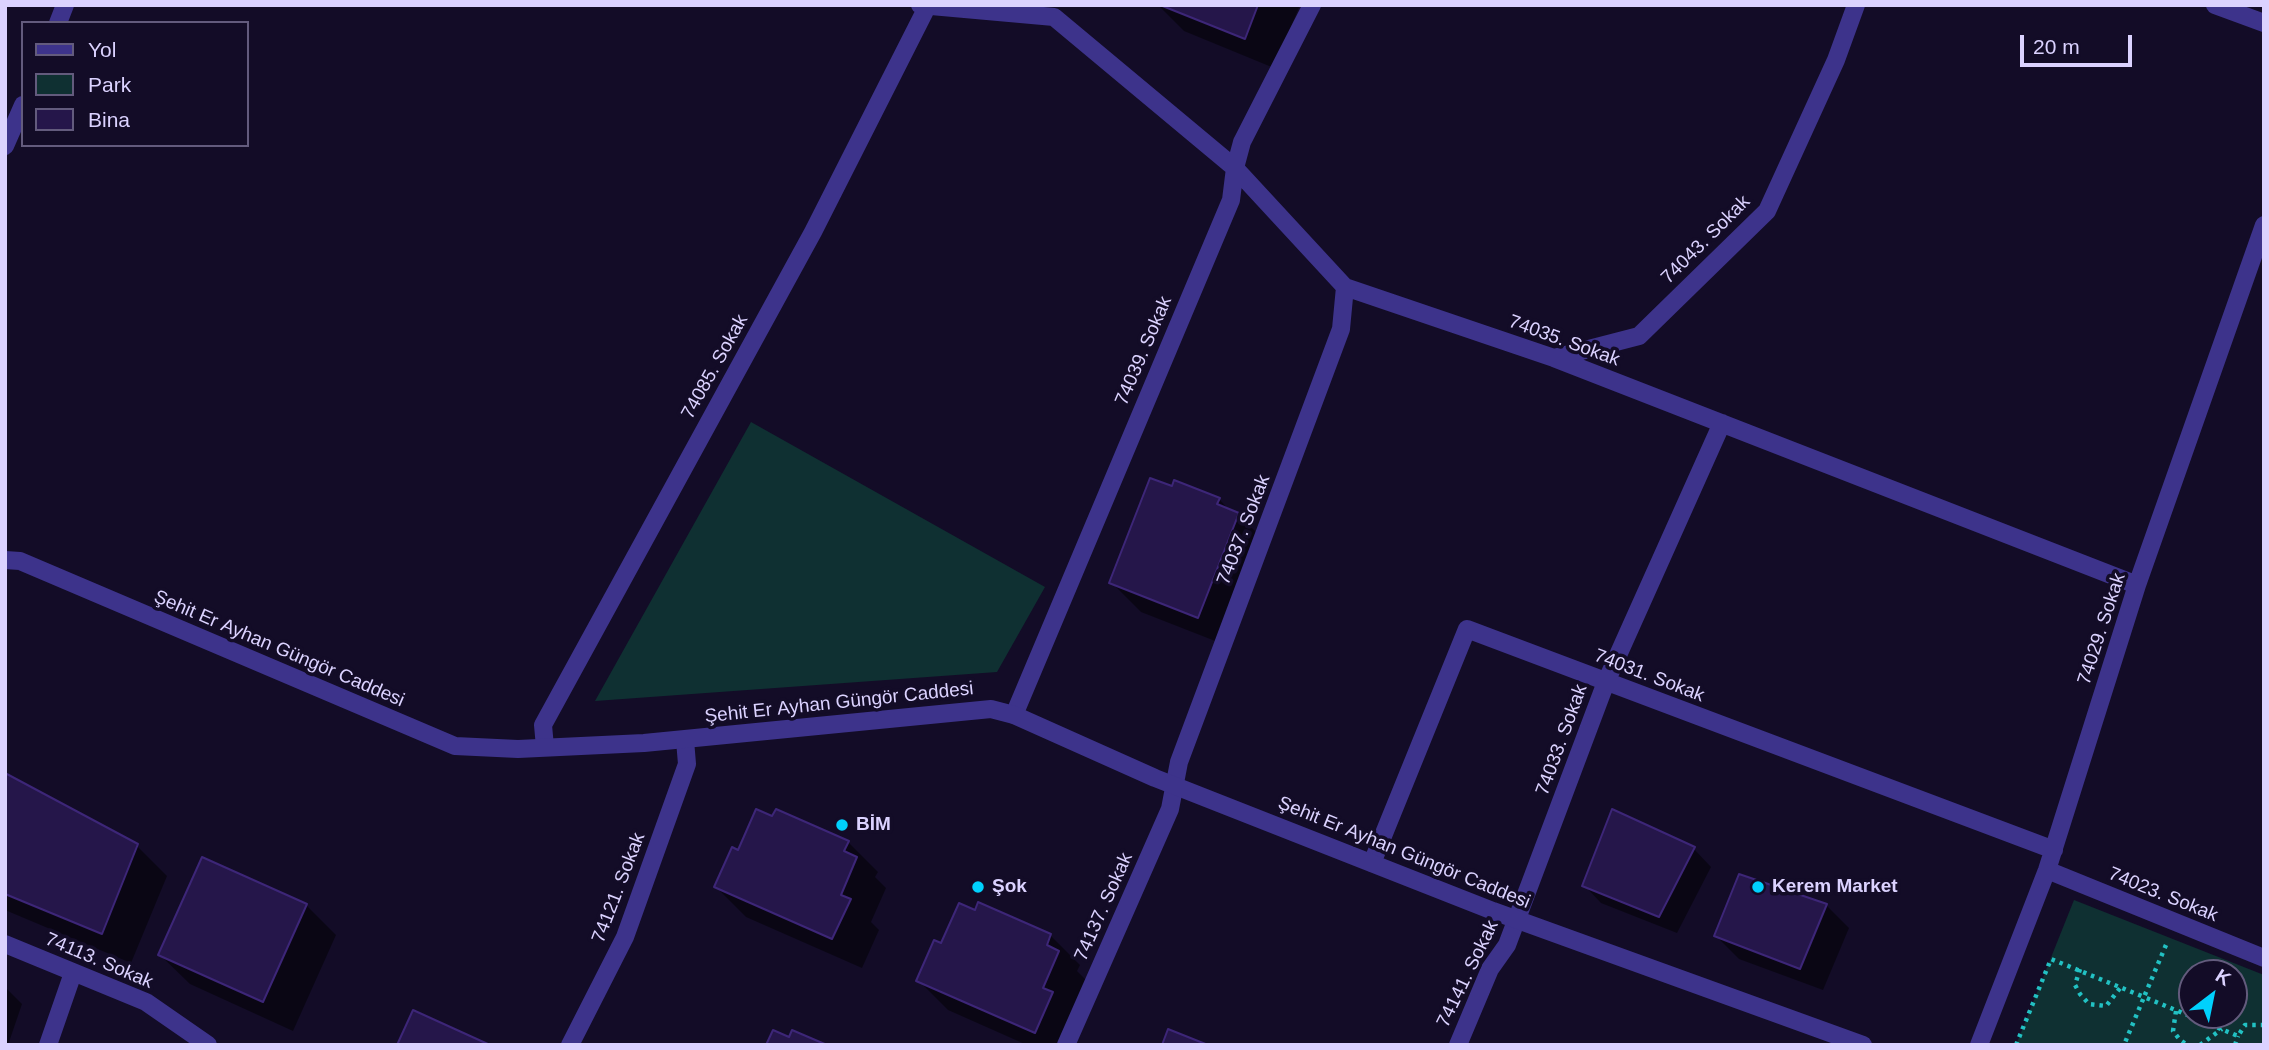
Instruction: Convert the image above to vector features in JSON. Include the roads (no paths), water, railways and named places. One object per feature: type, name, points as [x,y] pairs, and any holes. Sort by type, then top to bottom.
[{"type":"street","name":"74039. Sokak","points":[[1014,715],[1231,200],[1242,142],[1312,5]]},
{"type":"street","name":"74043. Sokak","points":[[1554,358],[1639,335],[1767,211],[1836,60],[1856,5]]},
{"type":"street","points":[[2215,5],[2264,23]]},
{"type":"street","points":[[924,6],[1058,11]]},
{"type":"street","name":"74085. Sokak","points":[[545,747],[543,725],[813,232],[924,6]]},
{"type":"street","name":"74035. Sokak","points":[[1058,11],[1235,168],[1345,287],[1554,358],[2137,584]]},
{"type":"street","points":[[5,146],[21,109]]},
{"type":"street","name":"74029. Sokak","points":[[1979,1045],[2054,850],[2137,584],[2264,225]]},
{"type":"street","name":"74037. Sokak","points":[[1174,785],[1179,762],[1341,330],[1345,287]]},
{"type":"street","name":"74033. Sokak","points":[[1517,921],[1606,682],[1722,423]]},
{"type":"street","name":"Şehit Er Ayhan Güngör Caddesi","points":[[5,560],[20,561],[455,747],[518,749],[685,740],[990,709],[1014,715],[1174,785],[1517,921],[1863,1045]]},
{"type":"street","name":"74031. Sokak","points":[[1372,863],[1467,629],[2054,850]]},
{"type":"street","name":"74121. Sokak","points":[[570,1045],[625,937],[687,764],[685,740]]},
{"type":"street","name":"74137. Sokak","points":[[1066,1045],[1170,809],[1174,785]]},
{"type":"street","name":"74023. Sokak","points":[[2047,870],[2264,958]]},
{"type":"street","name":"74141. Sokak","points":[[1458,1045],[1490,969],[1507,945],[1517,921]]},
{"type":"street","name":"74113. Sokak","points":[[5,944],[146,1002],[208,1045]]},
{"type":"street","points":[[48,1045],[73,973]]},
{"type":"place","name":"BİM","points":[[842,825]]},
{"type":"place","name":"Şok","points":[[978,887]]},
{"type":"place","name":"Kerem Market","points":[[1758,887]]}]
